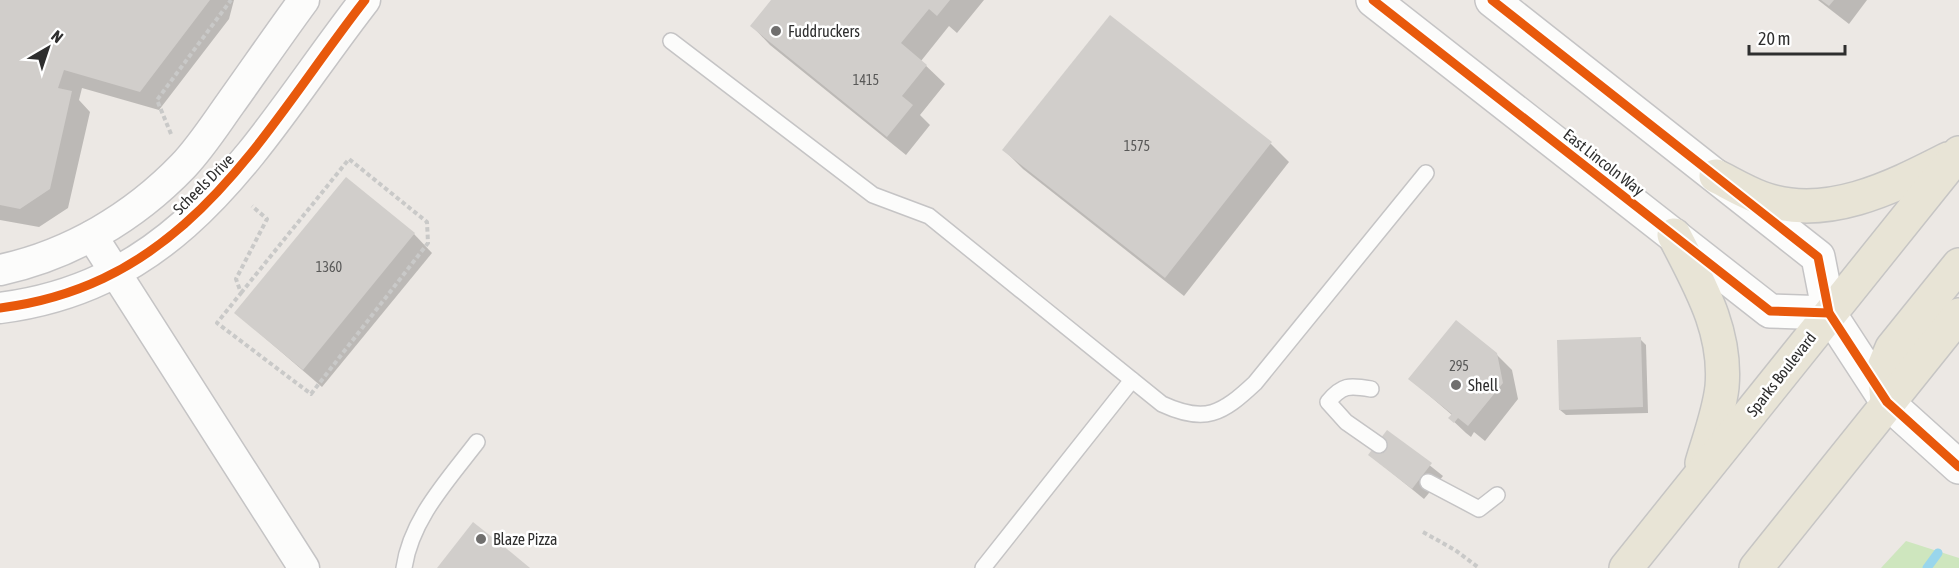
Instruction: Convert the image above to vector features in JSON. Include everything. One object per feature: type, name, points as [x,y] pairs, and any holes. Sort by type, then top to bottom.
[{"type":"main road","points":[[1716,176],[1762,199],[1805,206],[1846,200],[1888,190],[1958,153]]},
{"type":"main road","name":"Sparks Boulevard","points":[[1626,568],[1958,153]]},
{"type":"main road","points":[[1674,235],[1709,304],[1717,327],[1721,353],[1722,388],[1697,479]]},
{"type":"main road","points":[[1887,402],[1884,367],[1892,348],[1959,265]]},
{"type":"main road","points":[[1756,568],[1959,315]]},
{"type":"street","name":"Scheels Drive","points":[[0,270],[52,255],[92,236],[137,208],[184,165],[304,0]]},
{"type":"street","name":"Scheels Drive","points":[[0,308],[74,292],[117,273],[202,211],[227,185],[267,135],[365,0]]},
{"type":"street","name":"East Lincoln Way","points":[[1373,0],[1770,311],[1829,313]]},
{"type":"street","points":[[1492,0],[1521,13],[1716,176],[1818,257],[1829,313],[1887,402],[1959,467]]},
{"type":"street","points":[[92,236],[304,568]]},
{"type":"lane","points":[[671,41],[873,195],[929,216],[1162,404],[1184,414],[1206,415],[1231,406],[1255,383],[1425,172]]},
{"type":"lane","points":[[988,566],[1132,380]]},
{"type":"lane","points":[[1371,389],[1353,386],[1338,390],[1328,402],[1346,422],[1379,446]]},
{"type":"lane","points":[[404,568],[406,556],[430,502],[477,442]]},
{"type":"lane","points":[[1428,482],[1479,509],[1497,495]]},
{"type":"path","points":[[172,135],[157,100],[231,0]]},
{"type":"path","points":[[348,159],[427,222],[428,243],[311,394],[217,323],[241,293],[348,159]]},
{"type":"path","points":[[241,293],[236,279],[267,219],[252,206]]},
{"type":"path","points":[[1423,532],[1455,550],[1479,568]]},
{"type":"green space","points":[[1906,541],[1959,558],[1959,568],[1881,568]]},
{"type":"building","points":[[0,0],[210,0],[140,92],[64,70],[58,88],[72,91],[50,189],[20,209],[0,205]]},
{"type":"building","points":[[771,0],[950,0],[937,16],[929,9],[901,43],[927,65],[902,96],[913,105],[887,137],[750,26]]},
{"type":"building","points":[[1821,0],[1834,0],[1829,6]]},
{"type":"building","points":[[1110,15],[1272,142],[1165,278],[1002,150]]},
{"type":"building","points":[[346,177],[415,233],[303,370],[234,313]]},
{"type":"building","points":[[1456,320],[1497,353],[1503,383],[1468,426],[1458,418],[1454,423],[1448,418],[1452,414],[1408,379]]},
{"type":"building","points":[[1641,337],[1643,407],[1559,410],[1557,340]]},
{"type":"building","points":[[1387,430],[1432,463],[1412,489],[1368,455]]},
{"type":"building","points":[[473,522],[507,549],[530,568],[437,568]]},
{"type":"waterway","points":[[1927,568],[1938,553]]},
{"type":"cycle path","points":[[0,308],[66,293],[122,269],[171,236],[214,196],[253,150],[365,0]]},
{"type":"cycle path","points":[[1373,0],[1770,311],[1829,313]]},
{"type":"cycle path","points":[[1492,0],[1818,257],[1829,313],[1887,402],[1959,467]]},
{"type":"place","name":"Fuddruckers","points":[[776,31]]},
{"type":"place","name":"Shell","points":[[1456,385]]},
{"type":"place","name":"Blaze Pizza","points":[[481,539]]}]
